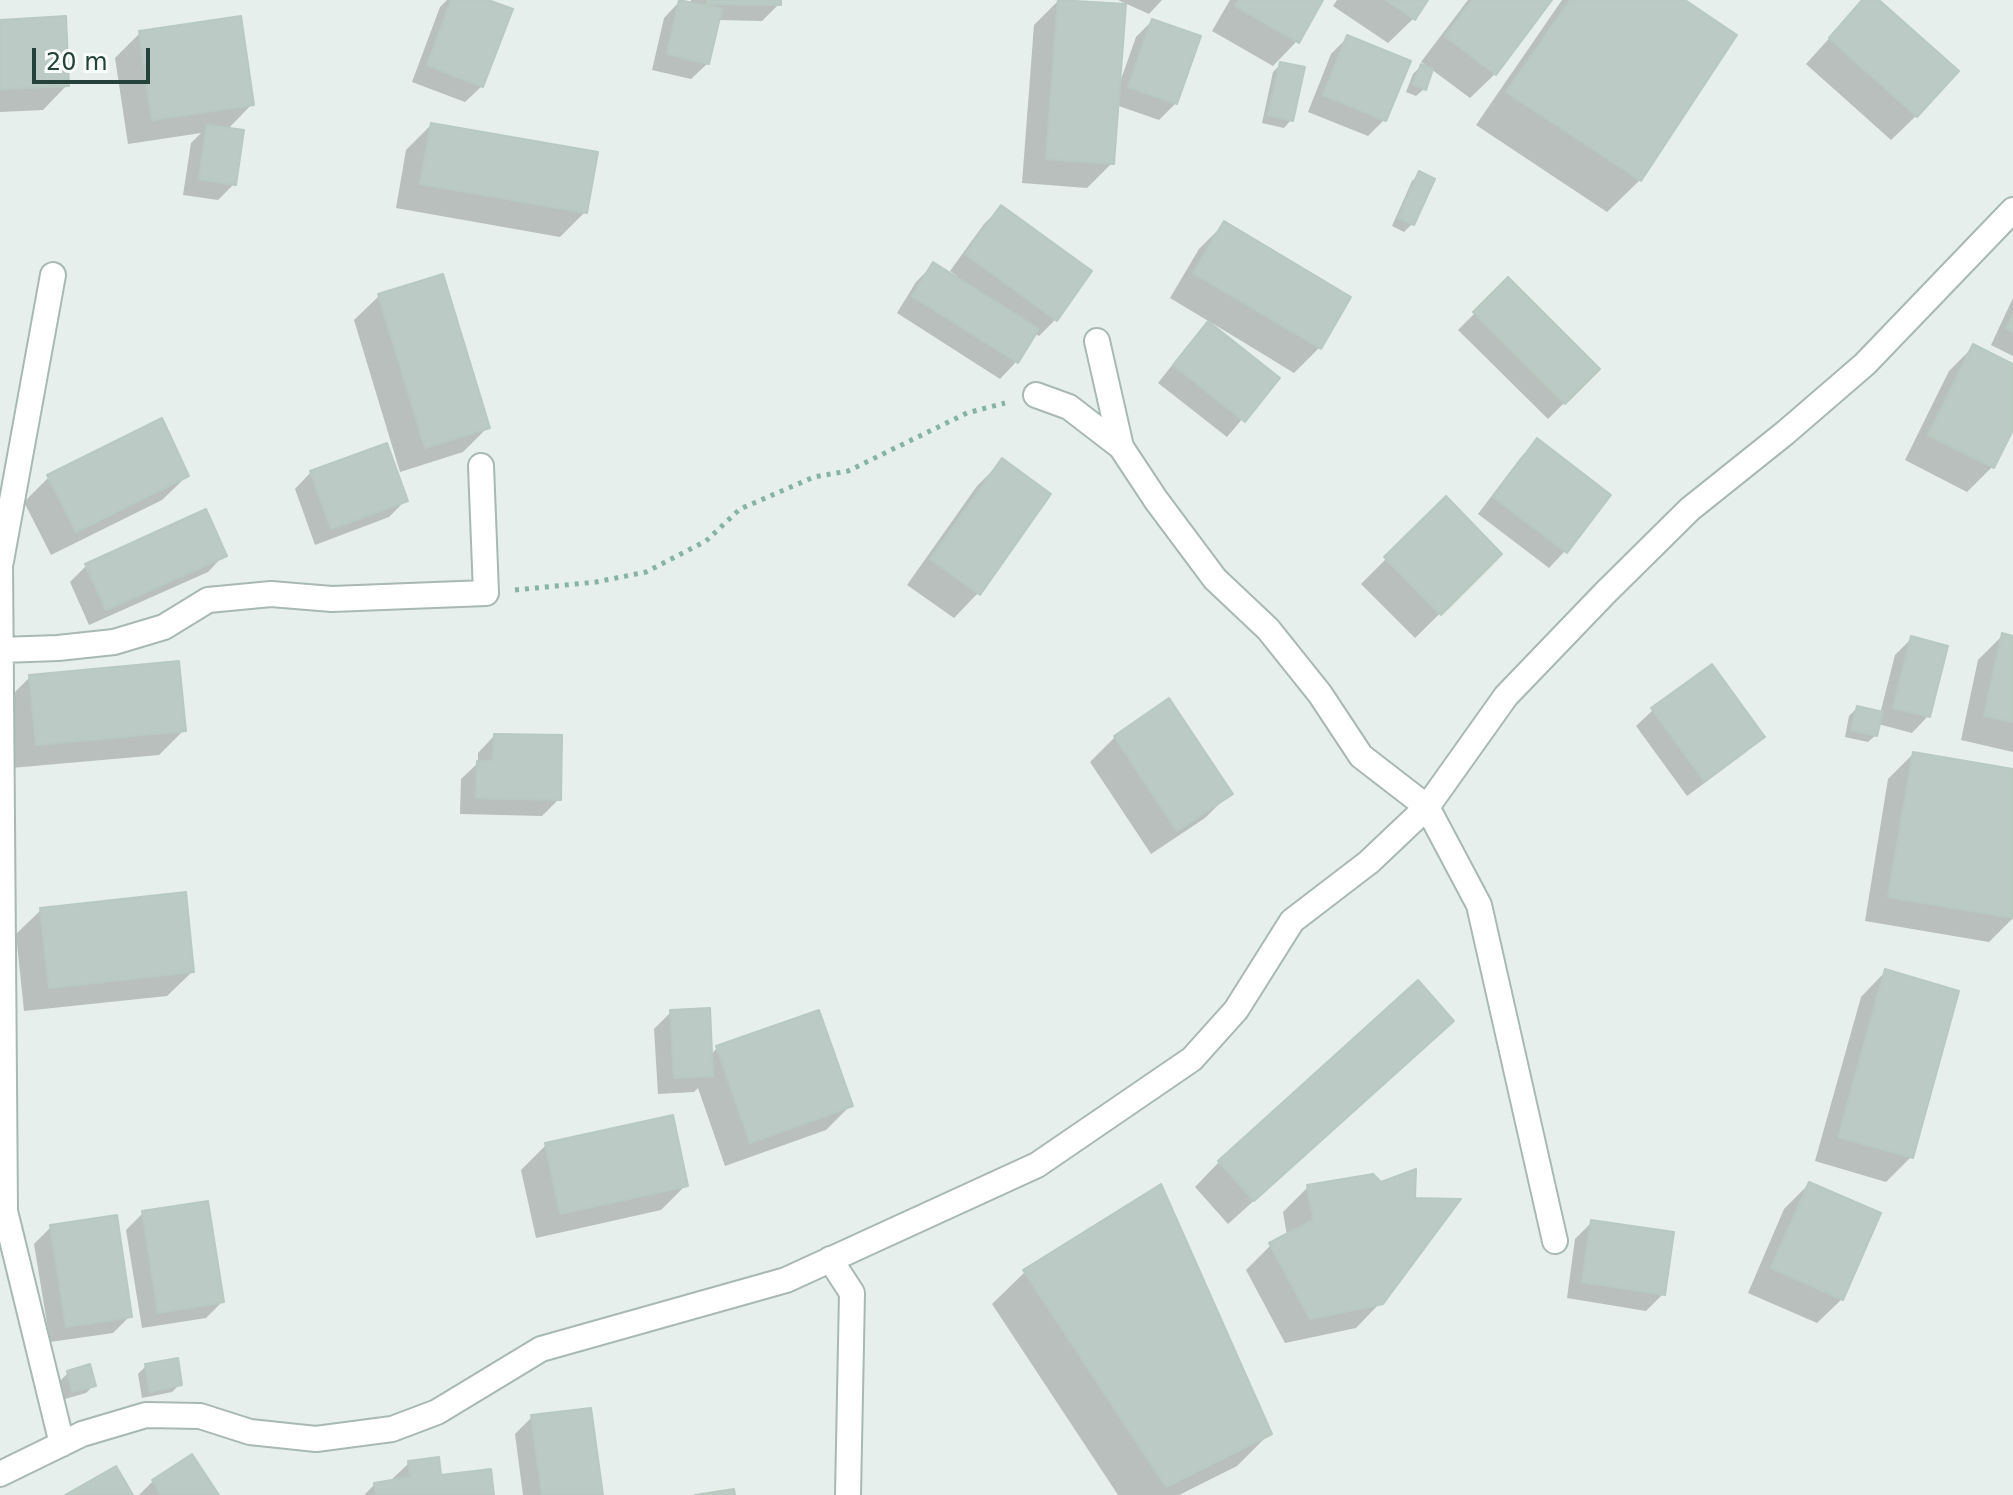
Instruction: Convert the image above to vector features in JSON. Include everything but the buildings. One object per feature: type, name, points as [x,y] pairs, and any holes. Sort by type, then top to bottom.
[{"type":"street","points":[[0,1474],[82,1434],[146,1415],[200,1416],[250,1432],[316,1439],[392,1429],[437,1412],[541,1349],[786,1280],[1037,1165],[1192,1059],[1236,1010],[1292,921],[1369,862],[1427,807],[1506,696],[1606,592],[1690,509],[1865,364],[2013,210]]},
{"type":"street","points":[[53,275],[1,561],[5,1211],[62,1444]]},
{"type":"street","points":[[1097,341],[1121,447]]},
{"type":"street","points":[[1036,395],[1069,407],[1121,447],[1215,579],[1268,629],[1320,694],[1361,756],[1427,807],[1479,905],[1555,1241]]},
{"type":"street","points":[[1,650],[114,642],[164,627],[208,600],[271,594],[332,599],[486,593],[481,466]]},
{"type":"street","points":[[830,1259],[852,1293],[848,1495]]},
{"type":"path","points":[[486,593],[596,582],[646,572],[706,541],[740,509],[814,477],[848,471],[967,413],[1036,395]]}]
